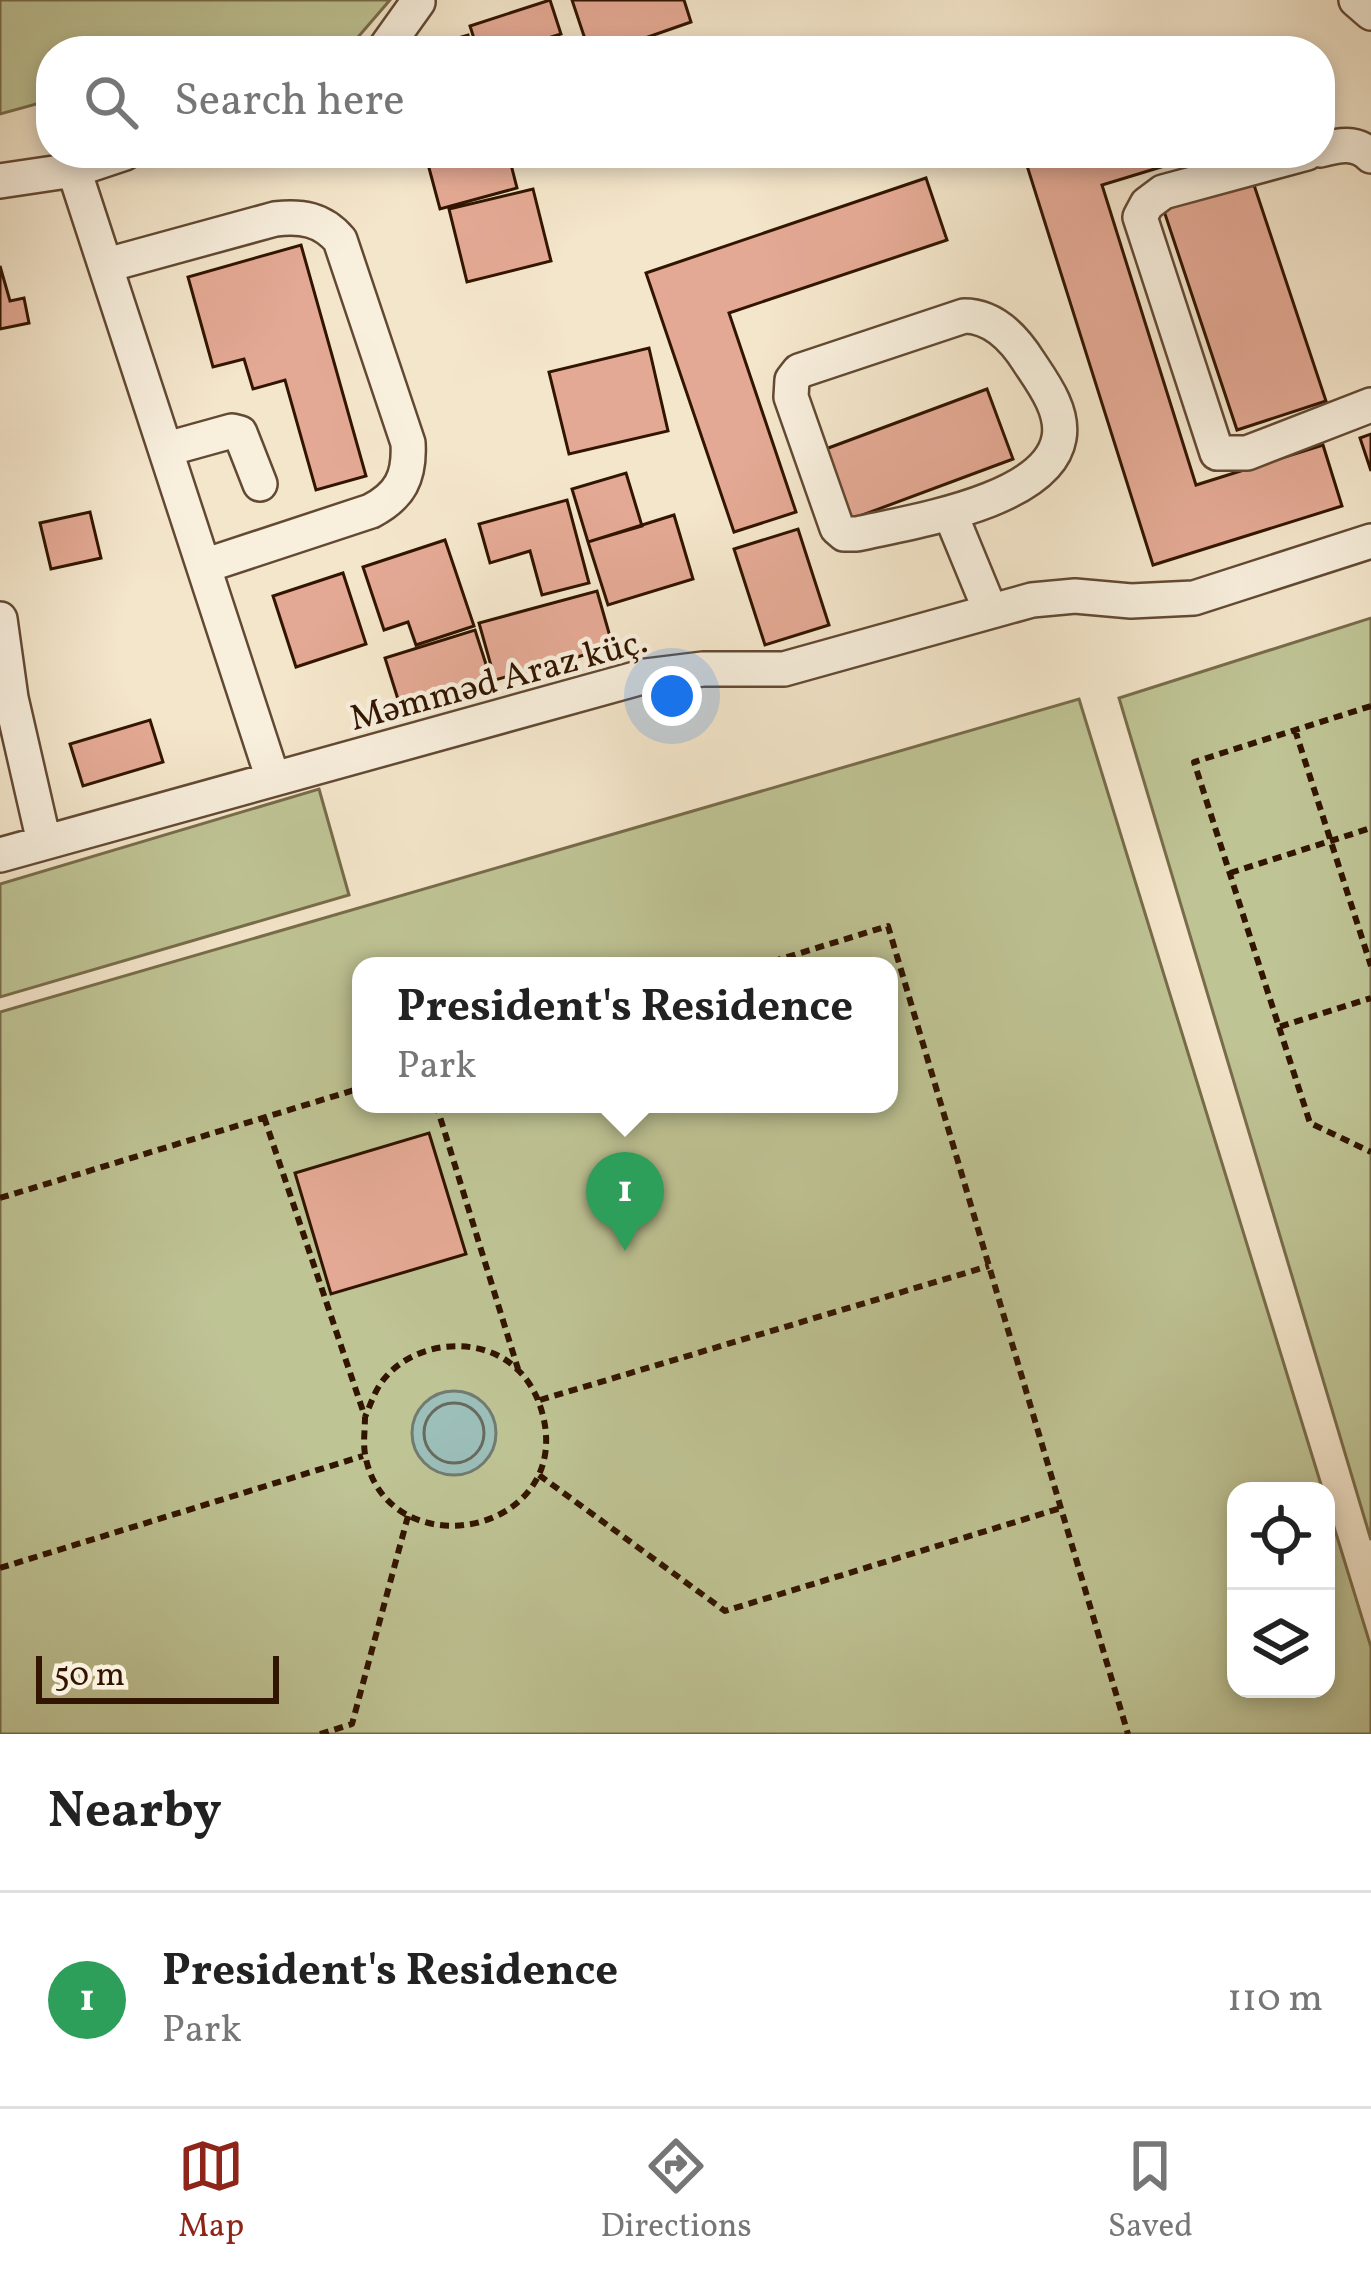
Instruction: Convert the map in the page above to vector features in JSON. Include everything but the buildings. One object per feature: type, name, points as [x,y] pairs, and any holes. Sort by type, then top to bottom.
[{"type":"street","points":[[1357,0],[1371,13]]},
{"type":"street","points":[[394,36],[418,2]]},
{"type":"street","points":[[1335,146],[1363,147],[1371,156]]},
{"type":"street","points":[[0,181],[80,168]]},
{"type":"street","points":[[1252,168],[1163,192],[1141,217],[1217,453],[1247,453],[1371,405]]},
{"type":"street","points":[[74,170],[274,779]]},
{"type":"street","points":[[107,265],[275,219],[297,216],[330,229],[340,240],[408,443],[407,474],[389,501],[370,512],[204,566]]},
{"type":"street","points":[[964,316],[981,316],[1006,334],[1047,388],[1059,422],[1059,441],[1048,460],[1022,483],[950,513],[857,534],[837,528],[791,397],[792,380],[799,371],[964,316]]},
{"type":"street","points":[[166,448],[232,431],[240,434],[260,484]]},
{"type":"street","points":[[950,513],[990,610]]},
{"type":"street","name":"Məmməd Araz küç.","points":[[0,855],[646,676],[703,669],[784,669],[1032,600],[1194,598],[1371,541]]},
{"type":"street","points":[[0,619],[11,698],[44,842]]},
{"type":"path","points":[[1371,706],[1194,762],[1310,1123],[1371,1152]]},
{"type":"path","points":[[1295,730],[1371,966]]},
{"type":"path","points":[[1230,873],[1371,828]]},
{"type":"path","points":[[787,957],[888,926],[897,957]]},
{"type":"path","points":[[898,960],[1128,1734]]},
{"type":"path","points":[[1279,1027],[1371,998]]},
{"type":"path","points":[[0,1198],[352,1091]]},
{"type":"path","points":[[264,1117],[365,1417],[365,1455],[380,1490],[408,1516],[445,1528],[483,1525],[516,1506],[539,1475],[548,1438],[540,1400],[518,1369],[439,1113]]},
{"type":"path","points":[[540,1400],[989,1266]]},
{"type":"path","points":[[365,1417],[381,1382],[410,1357],[447,1346],[485,1350],[518,1369]]},
{"type":"path","points":[[0,1568],[365,1455]]},
{"type":"path","points":[[539,1475],[725,1611],[1061,1508]]},
{"type":"path","points":[[320,1734],[352,1724],[408,1516]]},
{"type":"green space","points":[[0,0],[390,0],[359,36],[36,36],[36,104],[0,114]]},
{"type":"green space","points":[[1371,618],[1371,1540],[1119,698]]},
{"type":"green space","points":[[1079,699],[1320,1482],[1227,1482],[1227,1698],[1335,1698],[1335,1530],[1371,1647],[1371,1734],[0,1734],[0,1012]]},
{"type":"green space","points":[[319,789],[349,895],[0,997],[0,884]]},
{"type":"water","points":[[454,1391],[484,1403],[496,1433],[484,1463],[454,1475],[424,1463],[412,1433],[424,1403]]},
{"type":"place","name":"President's Residence","points":[[625,1251]]}]
